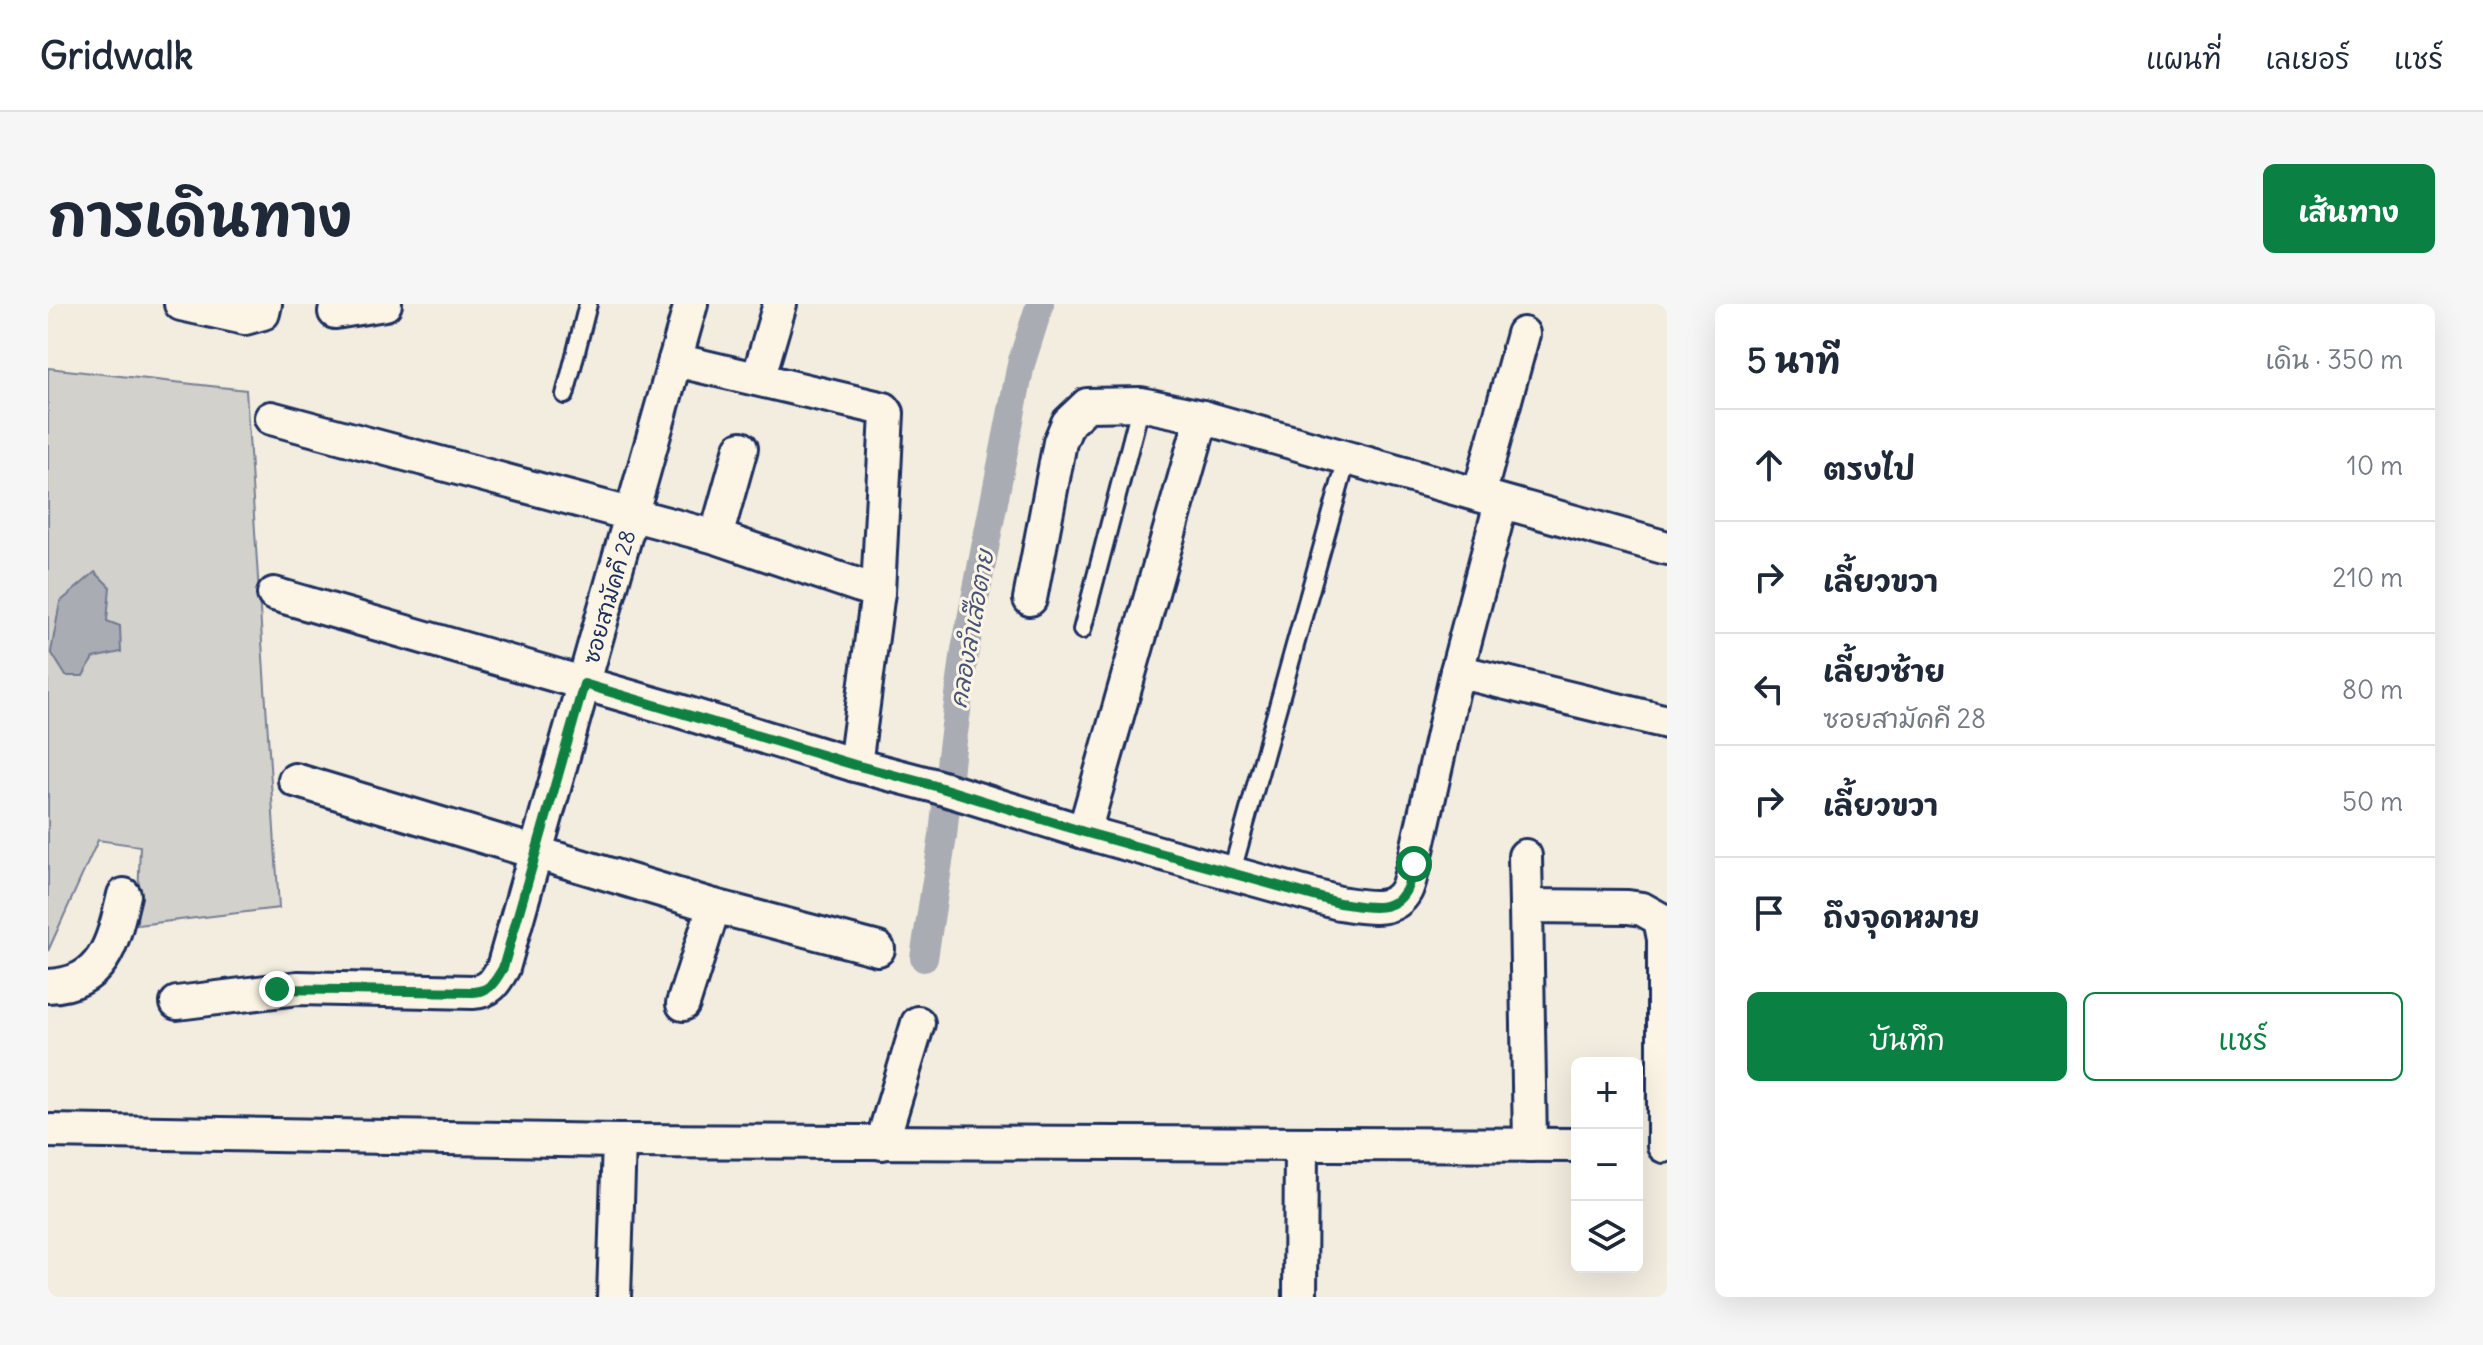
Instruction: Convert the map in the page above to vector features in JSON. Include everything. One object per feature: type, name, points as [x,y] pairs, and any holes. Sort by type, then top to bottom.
[{"type":"street","points":[[181,304],[245,318],[263,313],[265,304]]},
{"type":"street","points":[[335,312],[385,304]]},
{"type":"street","name":"ซอยสามัคคี 28","points":[[177,1003],[287,988],[479,992],[496,981],[503,968],[536,854],[691,304]]},
{"type":"street","points":[[758,379],[780,304]]},
{"type":"street","points":[[274,594],[1084,832],[1339,903],[1389,906],[1405,892],[1414,864],[1457,671],[1523,334]]},
{"type":"street","points":[[675,360],[884,409],[887,413],[878,592],[855,765]]},
{"type":"street","points":[[1030,599],[1060,442],[1068,423],[1087,405],[1141,404],[1202,417],[1667,548]]},
{"type":"street","points":[[1084,832],[1202,417]]},
{"type":"street","points":[[271,418],[716,537],[878,592]]},
{"type":"street","points":[[716,537],[741,448]]},
{"type":"street","points":[[1457,671],[1667,722]]},
{"type":"street","points":[[295,780],[714,906],[878,949]]},
{"type":"street","points":[[1525,856],[1530,1145]]},
{"type":"street","points":[[48,986],[65,985],[83,978],[100,962],[113,942],[124,895]]},
{"type":"street","points":[[683,1004],[714,906]]},
{"type":"street","points":[[1526,906],[1628,907],[1642,909],[1660,919],[1664,939],[1656,1146]]},
{"type":"street","points":[[882,1143],[918,1023]]},
{"type":"street","points":[[48,1131],[619,1141],[1571,1145]]},
{"type":"street","points":[[614,1297],[619,1141]]},
{"type":"street","points":[[1300,1297],[1301,1146]]},
{"type":"lane","points":[[565,395],[588,304]]},
{"type":"lane","points":[[1082,630],[1141,404]]},
{"type":"lane","points":[[1232,871],[1347,459]]},
{"type":"shaded area","points":[[48,368],[246,390],[279,908],[137,925],[140,846],[98,840],[48,951]]},
{"type":"shaded area","points":[[95,572],[110,587],[107,621],[120,626],[121,652],[93,658],[83,676],[66,676],[51,652],[60,602]]},
{"type":"waterway","name":"คลองลำเสือตาย","points":[[924,958],[943,836],[965,650],[1021,364],[1040,304]]},
{"type":"route","points":[[277,989],[473,992],[490,987],[503,968],[584,684],[1084,832],[1339,903],[1389,906],[1405,892],[1414,864]]}]
